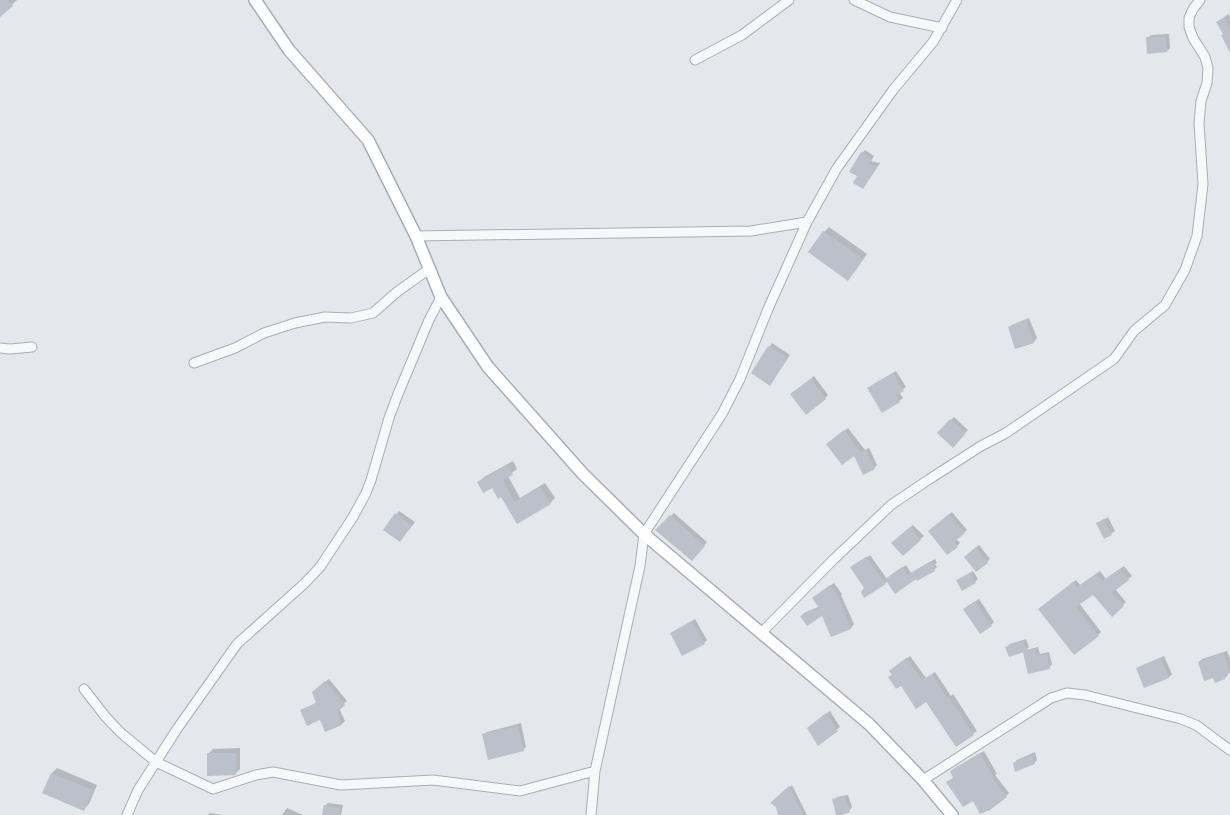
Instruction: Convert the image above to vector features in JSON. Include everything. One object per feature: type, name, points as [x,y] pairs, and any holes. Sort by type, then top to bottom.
[{"type":"main road","points":[[255,0],[289,50],[368,140],[416,236],[441,297],[488,367],[582,474],[644,534],[869,724],[923,780],[952,815]]},
{"type":"street","points":[[695,60],[742,35],[789,0]]},
{"type":"street","points":[[854,0],[890,17],[942,28]]},
{"type":"street","points":[[591,815],[595,772],[640,566],[644,534],[722,414],[740,379],[768,309],[807,222],[837,168],[894,90],[933,42],[957,0]]},
{"type":"street","points":[[762,632],[834,559],[891,505],[935,475],[1006,433],[1108,364],[1114,359],[1134,331],[1165,305],[1185,270],[1197,236],[1203,184],[1199,123],[1201,101],[1207,83],[1208,68],[1205,58],[1191,32],[1189,18],[1200,0]]},
{"type":"street","points":[[416,236],[751,231],[807,222]]},
{"type":"street","points":[[194,363],[235,348],[264,333],[295,322],[325,317],[351,318],[374,312],[397,292],[429,269]]},
{"type":"street","points":[[127,815],[138,790],[177,729],[237,644],[305,584],[320,567],[349,524],[366,493],[398,394],[429,320],[441,297]]},
{"type":"street","points":[[0,348],[32,347]]},
{"type":"street","points":[[84,689],[121,733],[156,762],[213,790],[256,775],[273,772],[341,785],[433,780],[520,791],[595,772]]},
{"type":"street","points":[[923,780],[1052,698],[1066,694],[1085,695],[1181,719],[1196,725],[1230,750]]},
{"type":"building","points":[[0,0],[8,0],[13,6],[0,17]]},
{"type":"building","points":[[1223,18],[1230,28],[1230,53],[1216,22]]},
{"type":"building","points":[[1166,36],[1167,52],[1147,54],[1146,37]]},
{"type":"building","points":[[861,152],[872,159],[869,164],[878,166],[863,189],[853,183],[857,176],[849,172]]},
{"type":"building","points":[[823,231],[863,259],[848,281],[808,252]]},
{"type":"building","points":[[1026,320],[1034,343],[1015,349],[1008,327]]},
{"type":"building","points":[[768,346],[788,358],[770,386],[751,373]]},
{"type":"building","points":[[893,373],[904,391],[896,395],[900,402],[882,413],[867,388]]},
{"type":"building","points":[[811,379],[826,399],[806,415],[790,394]]},
{"type":"building","points":[[950,419],[966,433],[953,448],[937,433]]},
{"type":"building","points":[[844,430],[861,452],[866,450],[875,469],[863,475],[854,456],[842,465],[826,444]]},
{"type":"building","points":[[508,465],[513,475],[503,480],[514,502],[540,487],[551,504],[517,524],[501,497],[498,499],[492,488],[483,493],[477,482]]},
{"type":"building","points":[[395,513],[412,525],[400,542],[383,530]]},
{"type":"building","points":[[949,514],[965,533],[954,542],[958,547],[947,555],[928,531]]},
{"type":"building","points":[[670,515],[705,546],[692,561],[655,530]]},
{"type":"building","points":[[1104,519],[1112,535],[1104,539],[1096,523]]},
{"type":"building","points":[[910,527],[921,540],[903,556],[891,543]]},
{"type":"building","points":[[976,547],[988,563],[976,572],[964,557]]},
{"type":"building","points":[[866,557],[886,584],[864,598],[861,592],[864,588],[850,567]]},
{"type":"building","points":[[931,561],[935,571],[917,581],[916,579],[895,594],[885,579],[902,567],[907,575]]},
{"type":"building","points":[[1121,568],[1129,580],[1112,593],[1124,606],[1112,617],[1093,595],[1076,607],[1099,636],[1074,655],[1038,609],[1073,582],[1077,587],[1097,574],[1102,581]]},
{"type":"building","points":[[970,573],[976,583],[962,591],[956,580]]},
{"type":"building","points":[[830,585],[840,598],[851,629],[831,637],[822,616],[807,626],[800,616],[819,608],[812,598]]},
{"type":"building","points":[[975,601],[992,626],[980,634],[963,609]]},
{"type":"building","points":[[692,621],[705,644],[682,656],[670,633]]},
{"type":"building","points":[[1023,641],[1027,651],[1009,657],[1005,647]]},
{"type":"building","points":[[1035,649],[1037,656],[1047,654],[1050,669],[1028,674],[1023,652]]},
{"type":"building","points":[[1224,653],[1230,673],[1224,675],[1225,679],[1215,683],[1213,678],[1204,681],[1198,662]]},
{"type":"building","points":[[906,658],[922,680],[932,674],[974,735],[956,747],[926,702],[916,709],[901,686],[896,689],[888,677],[892,675],[889,671]]},
{"type":"building","points":[[1161,658],[1169,678],[1144,688],[1136,668]]},
{"type":"building","points":[[325,681],[345,705],[337,712],[342,725],[325,732],[320,720],[307,726],[300,710],[316,703],[312,692]]},
{"type":"building","points":[[826,713],[838,731],[818,746],[807,728]]},
{"type":"building","points":[[518,726],[524,751],[488,760],[482,734]]},
{"type":"building","points":[[207,753],[236,753],[236,775],[207,776]]},
{"type":"building","points":[[980,753],[993,779],[1007,797],[990,810],[980,814],[973,801],[963,807],[946,782],[953,778],[950,771]]},
{"type":"building","points":[[1032,755],[1035,764],[1015,772],[1013,763]]},
{"type":"building","points":[[51,773],[93,790],[84,811],[42,793]]},
{"type":"building","points":[[789,786],[803,815],[778,815],[776,807],[770,803]]},
{"type":"building","points":[[845,797],[850,812],[836,815],[832,799]]},
{"type":"building","points":[[324,805],[340,808],[339,815],[322,815]]}]
